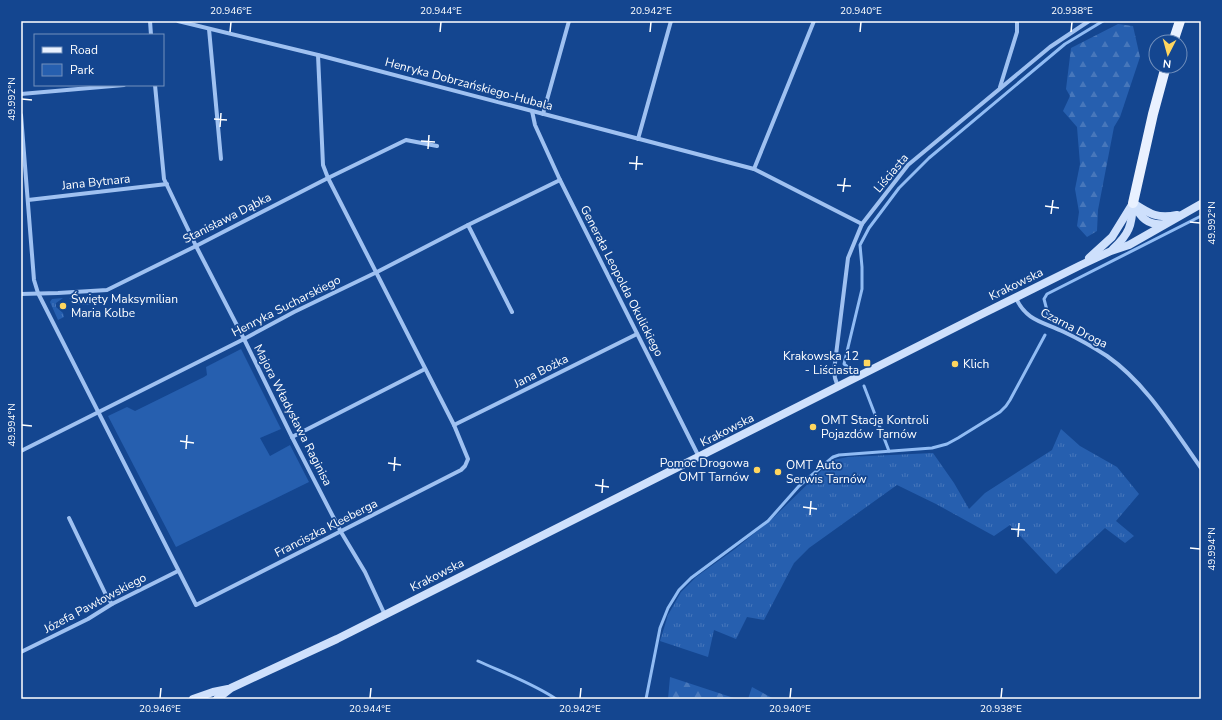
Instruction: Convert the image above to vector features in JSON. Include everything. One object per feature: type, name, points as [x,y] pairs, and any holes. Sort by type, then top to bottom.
[{"type":"main road","points":[[1176,34],[1180,21]]},
{"type":"main road","points":[[1164,74],[1153,114],[1133,203],[1139,215],[1145,220],[1158,225],[1169,223]]},
{"type":"main road","name":"Krakowska","points":[[1133,203],[1155,216],[1166,217],[1182,214]]},
{"type":"main road","name":"Krakowska","points":[[1111,251],[1120,242],[1129,228],[1133,219],[1133,203]]},
{"type":"main road","name":"Krakowska","points":[[1081,265],[1112,237],[1133,203]]},
{"type":"main road","name":"Krakowska","points":[[193,699],[231,688],[337,640],[1081,265],[1129,244],[1201,204]]},
{"type":"main road","name":"Krakowska","points":[[217,699],[231,688]]},
{"type":"street","points":[[150,21],[151,34]]},
{"type":"street","name":"Henryka Dobrzańskiego-Hubala","points":[[178,21],[318,55],[754,169],[862,224]]},
{"type":"street","points":[[543,114],[569,21]]},
{"type":"street","points":[[638,139],[671,21]]},
{"type":"street","points":[[754,169],[814,21]]},
{"type":"street","points":[[1000,88],[1018,32],[1017,21]]},
{"type":"street","name":"Liściasta","points":[[838,387],[834,371],[848,258],[862,224],[908,165],[1050,47],[1089,21]]},
{"type":"street","points":[[209,29],[221,159]]},
{"type":"street","name":"Franciszka Kleeberga","points":[[21,115],[34,280],[38,293],[196,605],[461,470],[465,466],[468,459],[454,425],[328,178],[324,165],[318,55]]},
{"type":"street","points":[[21,94],[113,86]]},
{"type":"street","name":"Majora Władysława Raginisa","points":[[155,86],[164,179],[292,437],[341,532],[365,572],[385,615]]},
{"type":"street","name":"Generała Leopolda Okulickiego","points":[[532,111],[535,125],[560,180],[700,457]]},
{"type":"street","name":"Stanisława Dąbka","points":[[21,294],[106,290],[406,140],[437,146]]},
{"type":"street","name":"Henryka Sucharskiego","points":[[21,451],[244,339],[294,312],[560,180]]},
{"type":"street","name":"Jana Bytnara","points":[[28,200],[167,184]]},
{"type":"street","points":[[468,225],[512,312]]},
{"type":"street","name":"Czarna Droga","points":[[1016,298],[1020,307],[1034,320],[1064,332],[1083,342],[1108,357],[1133,378],[1157,405],[1201,468]]},
{"type":"street","name":"Jana Bożka","points":[[454,425],[637,334]]},
{"type":"street","points":[[292,437],[425,370]]},
{"type":"street","points":[[69,518],[106,596],[112,604]]},
{"type":"street","name":"Józefa Pawłowskiego","points":[[21,652],[88,619],[112,604],[178,571]]},
{"type":"green space","points":[[1118,24],[1133,26],[1140,57],[1120,117],[1114,127],[1098,210],[1097,231],[1087,237],[1077,226],[1079,212],[1075,189],[1080,164],[1077,127],[1063,111],[1070,96],[1066,89],[1071,48]]},
{"type":"green space","points":[[101,295],[103,298],[89,305],[78,304],[69,298]]},
{"type":"green space","points":[[63,298],[56,303],[56,307],[63,313],[64,317],[58,320],[50,302],[52,299]]},
{"type":"green space","points":[[241,349],[281,429],[260,438],[270,456],[290,445],[309,482],[176,547],[108,416],[127,407],[135,411],[204,377],[207,375],[206,367]]},
{"type":"green space","points":[[1061,429],[1080,446],[1117,467],[1139,494],[1116,521],[1134,536],[1125,543],[1105,528],[1056,574],[1010,525],[994,536],[936,504],[897,485],[809,548],[794,563],[764,620],[747,617],[736,639],[714,630],[708,657],[660,641],[668,615],[681,592],[696,577],[735,549],[774,517],[833,460],[848,457],[933,453],[954,483],[969,509],[985,493],[1052,450]]},
{"type":"green space","points":[[670,677],[737,699],[668,699]]},
{"type":"green space","points":[[752,687],[774,699],[748,699]]},
{"type":"waterway","points":[[849,368],[844,364],[862,289],[860,245],[869,228],[899,188],[929,158],[1065,44],[1103,21]]},
{"type":"waterway","points":[[1049,318],[1044,299],[1047,294],[1201,216]]},
{"type":"waterway","points":[[646,699],[660,628],[668,608],[679,590],[691,578],[768,521],[799,486],[833,457],[839,455],[932,448],[947,444],[1000,412],[1010,400],[1045,335]]},
{"type":"waterway","points":[[864,386],[889,451]]},
{"type":"waterway","points":[[478,661],[528,683],[556,699]]},
{"type":"place","name":"Święty Maksymilian Maria Kolbe","points":[[63,306]]},
{"type":"place","name":"Krakowska 12 - Liściasta","points":[[867,363]]},
{"type":"place","name":"Klich","points":[[955,364]]},
{"type":"place","name":"OMT Stacja Kontroli Pojazdów Tarnów","points":[[813,427]]},
{"type":"place","name":"Pomoc Drogowa OMT Tarnów","points":[[757,470]]},
{"type":"place","name":"OMT Auto Serwis Tarnów","points":[[778,472]]}]
